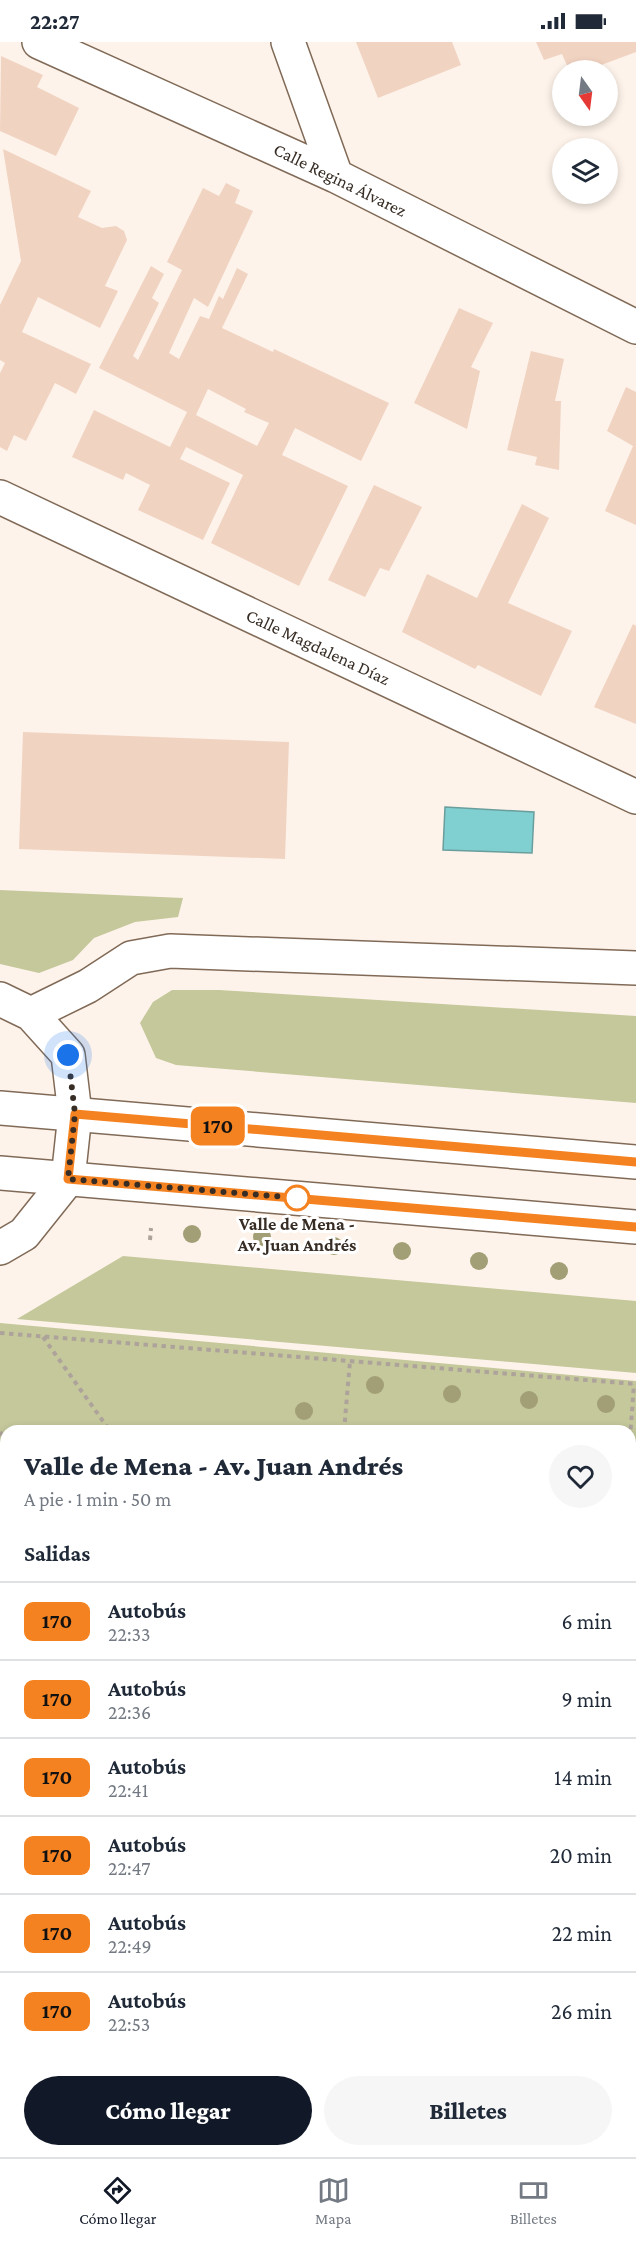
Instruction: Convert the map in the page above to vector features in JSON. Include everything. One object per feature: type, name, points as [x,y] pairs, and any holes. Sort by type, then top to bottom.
[{"type":"street","name":"Calle Regina Álvarez","points":[[39,42],[336,176],[636,327]]},
{"type":"street","points":[[288,42],[336,176]]},
{"type":"street","name":"Calle Magdalena Díaz","points":[[0,497],[636,797]]},
{"type":"street","points":[[31,1014],[88,986],[131,958],[170,951],[636,968]]},
{"type":"street","points":[[0,999],[31,1014],[68,1055],[75,1114],[68,1179],[24,1234],[0,1248]]},
{"type":"street","points":[[0,1108],[636,1162]]},
{"type":"street","points":[[0,1173],[636,1227]]},
{"type":"path","points":[[0,1334],[635,1384],[631,1425]]},
{"type":"path","points":[[43,1337],[106,1425]]},
{"type":"path","points":[[345,1425],[350,1360]]},
{"type":"green space","points":[[0,890],[183,898],[178,917],[135,922],[94,938],[73,960],[39,973],[0,964]]},
{"type":"green space","points":[[172,990],[219,990],[636,1016],[636,1103],[176,1065],[156,1058],[140,1023],[153,1002]]},
{"type":"green space","points":[[123,1256],[636,1301],[636,1373],[17,1319]]},
{"type":"green space","points":[[0,1323],[636,1381],[636,1425],[0,1425]]},
{"type":"water","points":[[445,807],[534,812],[532,853],[443,850]]},
{"type":"building","points":[[356,42],[452,42],[461,65],[378,98]]},
{"type":"building","points":[[536,42],[636,42],[636,52],[615,60],[565,60],[562,54],[544,60]]},
{"type":"building","points":[[1,56],[43,75],[37,87],[79,108],[56,156],[0,131]]},
{"type":"building","points":[[3,149],[91,191],[78,217],[102,228],[116,226],[124,231],[127,240],[105,286],[118,291],[100,328],[38,297],[22,332],[91,364],[76,394],[55,383],[26,441],[14,435],[7,451],[0,447],[0,373],[5,363],[0,360],[0,305],[21,261]]},
{"type":"building","points":[[226,183],[240,190],[235,203],[253,211],[208,307],[194,298],[169,353],[179,359],[200,316],[209,319],[219,296],[223,299],[237,268],[248,274],[222,328],[273,352],[274,349],[389,403],[361,461],[295,428],[282,455],[348,486],[299,586],[211,543],[243,475],[186,447],[180,459],[230,483],[203,540],[138,510],[150,485],[126,473],[123,480],[72,457],[94,410],[170,447],[187,412],[99,368],[151,266],[164,274],[152,298],[159,303],[133,356],[138,360],[182,270],[167,262],[203,188],[219,196]],"holes":[[[208,389],[246,409],[244,412],[269,423],[257,446],[196,415]]]},
{"type":"building","points":[[459,308],[493,323],[471,367],[480,371],[467,429],[414,403]]},
{"type":"building","points":[[531,351],[564,359],[555,401],[561,401],[559,470],[535,465],[537,457],[507,450]]},
{"type":"building","points":[[626,387],[636,392],[636,525],[605,511],[633,446],[607,431]]},
{"type":"building","points":[[374,485],[422,507],[389,571],[380,568],[365,597],[328,580]]},
{"type":"building","points":[[522,504],[549,518],[508,603],[572,631],[541,696],[478,665],[475,669],[402,632],[427,574],[477,598]]},
{"type":"building","points":[[633,624],[636,626],[636,724],[594,707]]},
{"type":"building","points":[[23,732],[289,742],[285,859],[19,849]]},
{"type":"bus line","name":"170","points":[[636,1162],[75,1114],[68,1179],[636,1227]]},
{"type":"place","name":"Valle de Mena - Av. Juan Andrés","points":[[297,1198]]},
{"type":"route","points":[[68,1055],[75,1114],[68,1179],[297,1198]]}]
